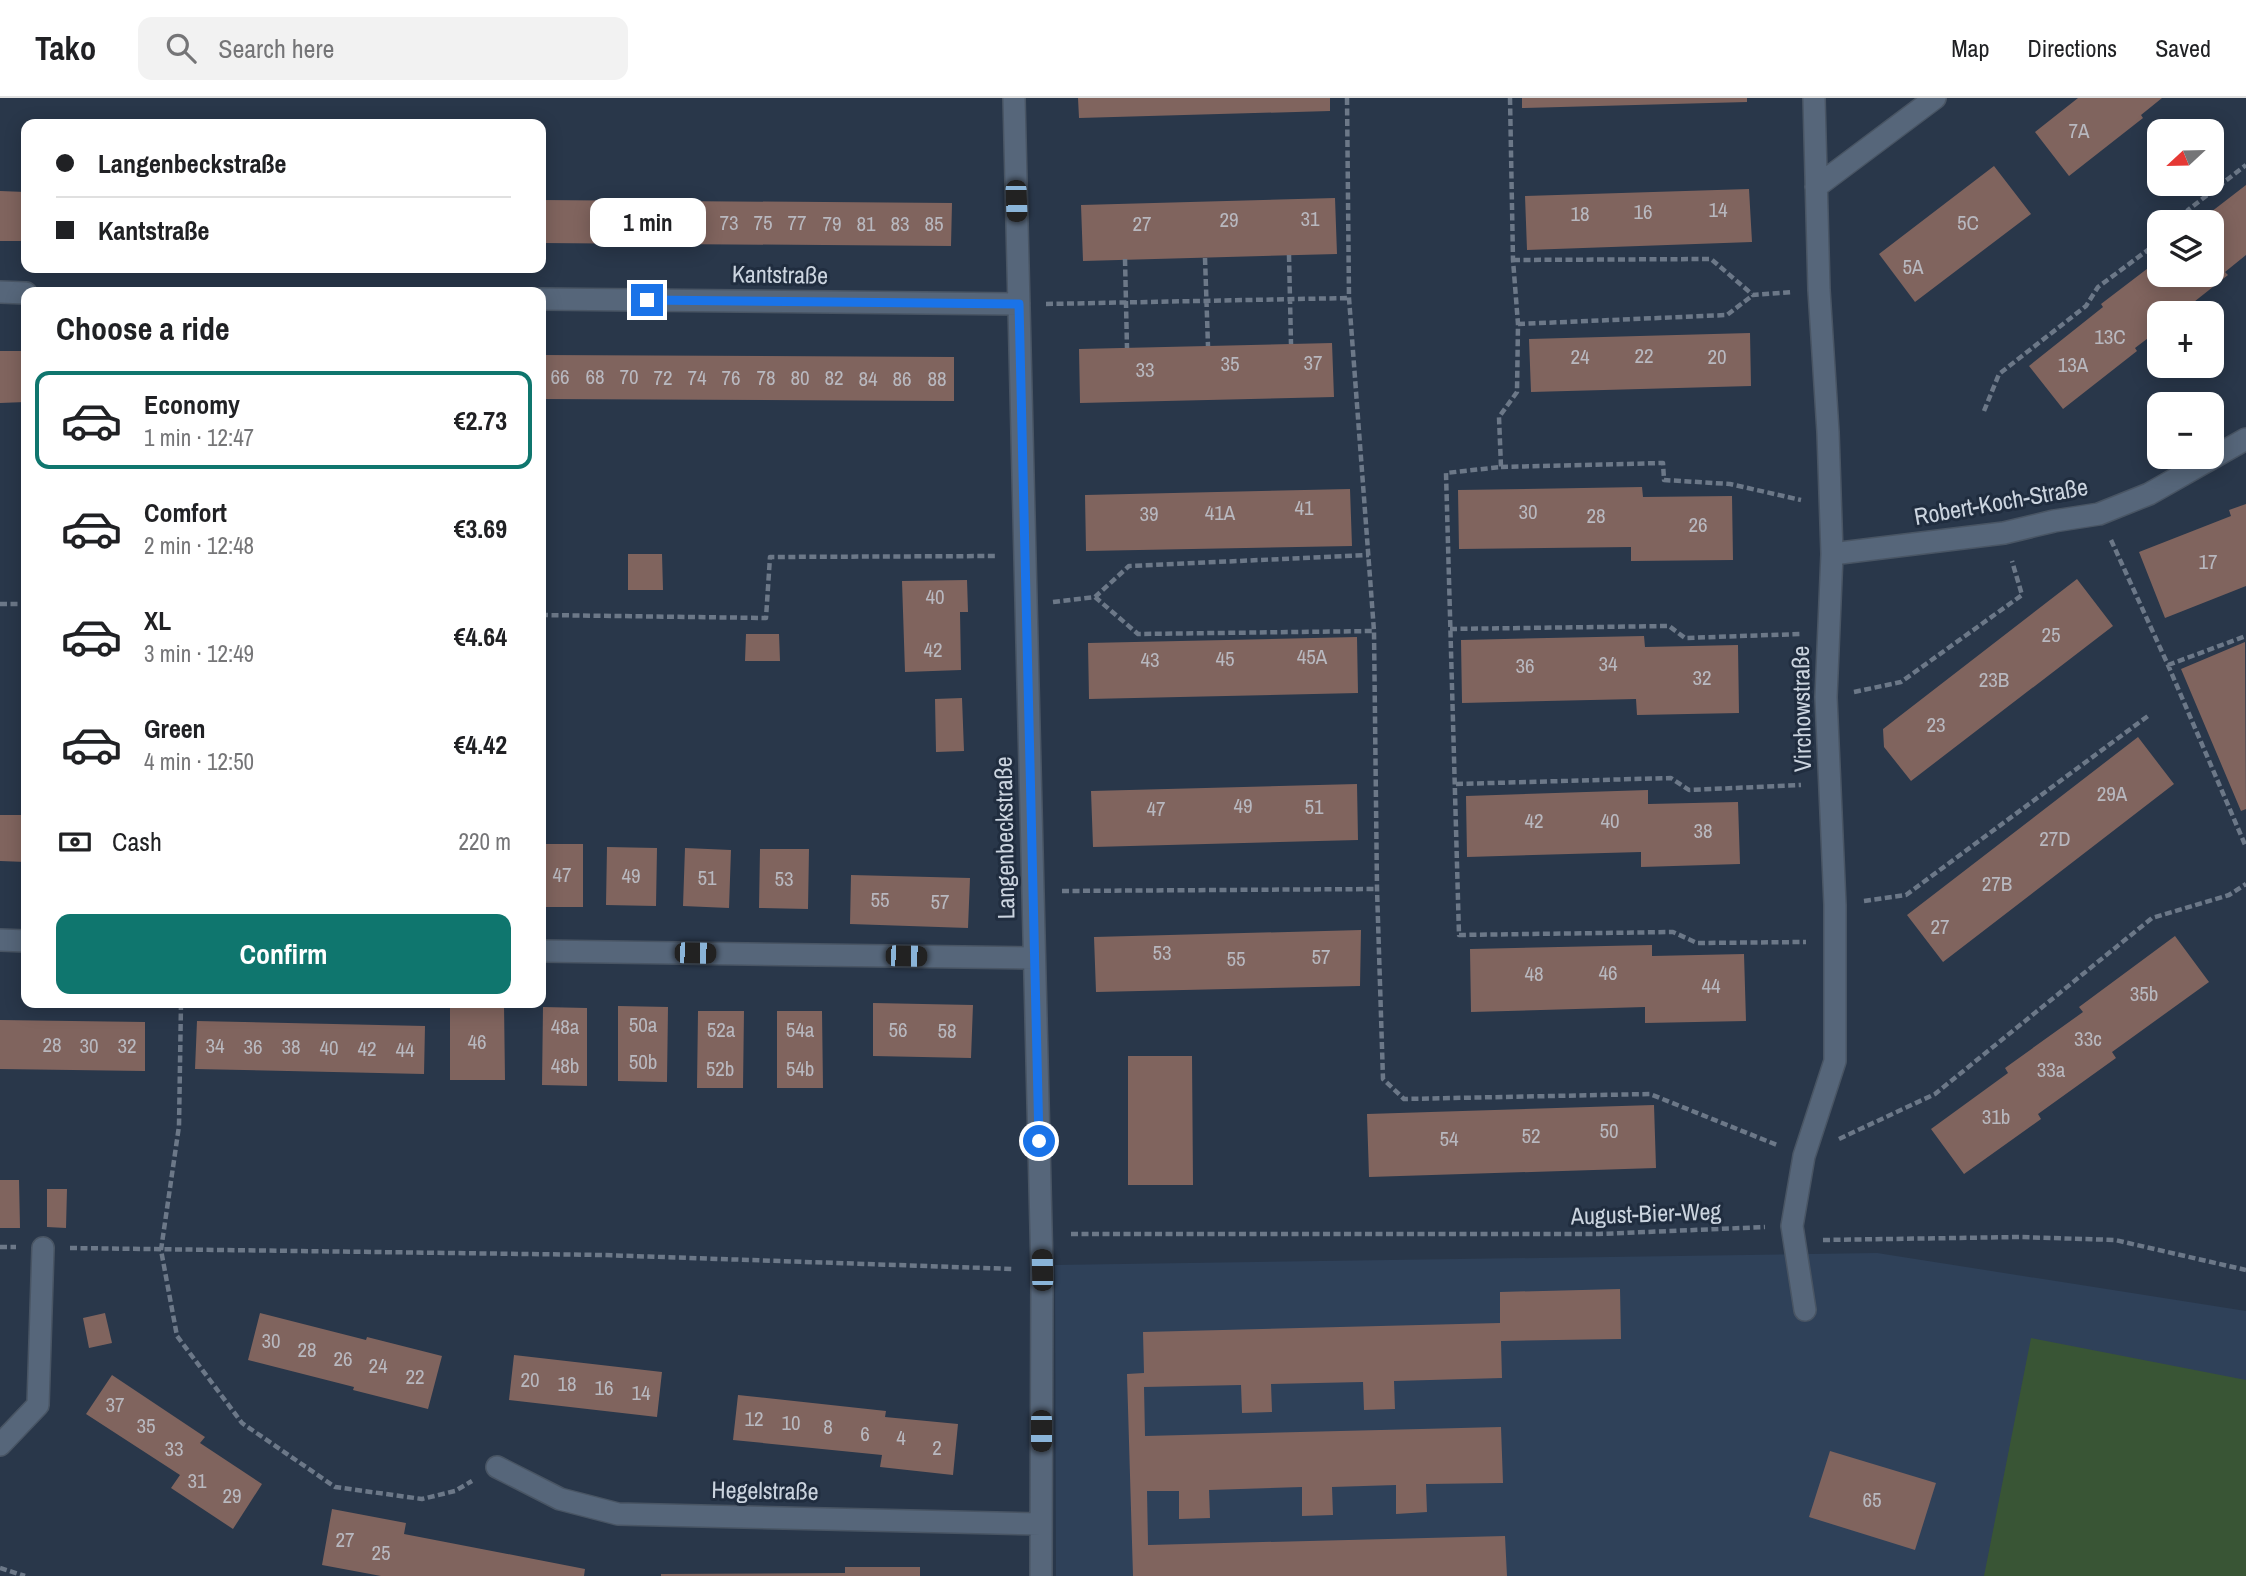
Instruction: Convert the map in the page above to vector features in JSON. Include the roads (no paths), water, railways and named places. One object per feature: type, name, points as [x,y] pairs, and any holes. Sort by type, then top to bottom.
[{"type":"street","name":"Langenbeckstraße","points":[[1014,98],[1042,1270],[1041,1576]]},
{"type":"street","name":"Virchowstraße","points":[[1805,1310],[1792,1226],[1804,1156],[1835,1061],[1835,905],[1826,697],[1832,554],[1831,507],[1819,290],[1814,98]]},
{"type":"street","points":[[1816,187],[1935,98]]},
{"type":"street","points":[[0,292],[21,293]]},
{"type":"street","name":"Kantstraße","points":[[546,299],[1019,304]]},
{"type":"street","name":"Robert-Koch-Straße","points":[[1832,554],[2004,533],[2099,514],[2150,494],[2246,439]]},
{"type":"street","points":[[0,940],[21,942]]},
{"type":"street","points":[[546,951],[1034,958]]},
{"type":"street","points":[[0,1445],[38,1405],[43,1248]]},
{"type":"street","name":"Hegelstraße","points":[[497,1467],[560,1499],[618,1514],[1041,1524]]}]
